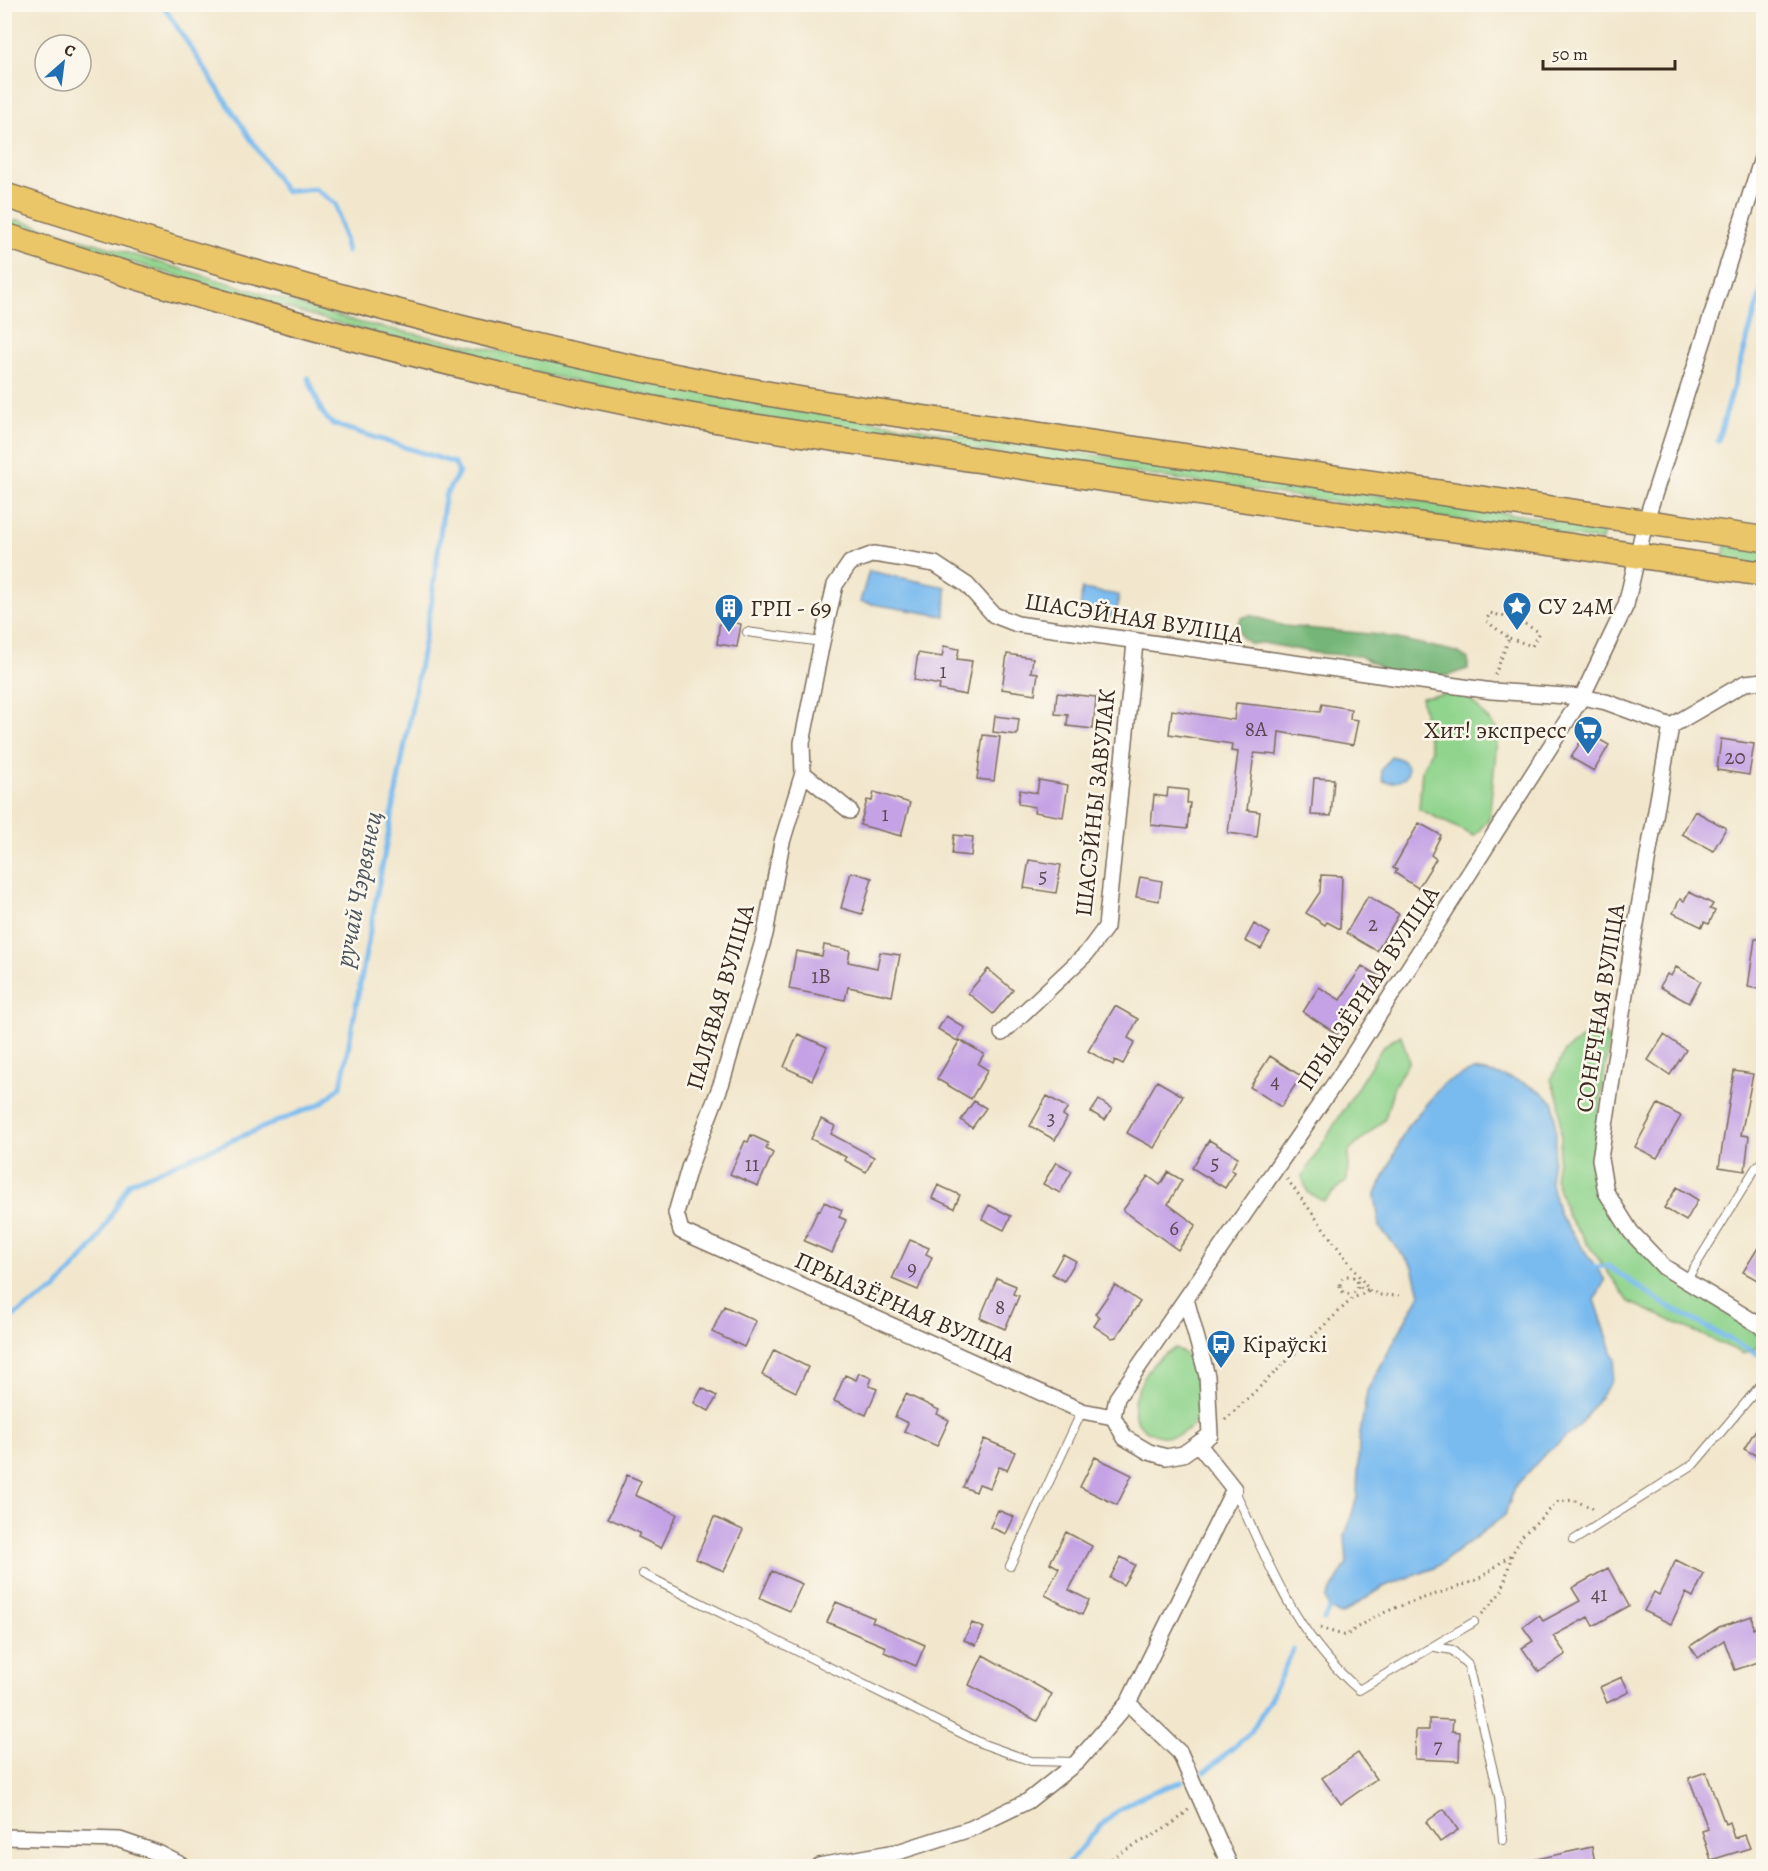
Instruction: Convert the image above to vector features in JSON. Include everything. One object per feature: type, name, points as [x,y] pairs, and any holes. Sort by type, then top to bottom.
[{"type":"main road","points":[[4,195],[160,246],[293,285],[471,331],[710,383],[837,405],[1645,523],[1764,538]]},
{"type":"main road","points":[[4,235],[117,272],[288,321],[453,363],[669,411],[1062,473],[1764,574]]},
{"type":"street","name":"ПРЫАЗЁРНАЯ ВУЛІЦА","points":[[681,1231],[1083,1411],[1113,1417],[1116,1398],[1339,1077],[1582,698],[1626,606],[1645,523],[1764,152]]},
{"type":"street","name":"ШАСЭЙНАЯ ВУЛІЦА","points":[[803,773],[802,743],[835,585],[850,563],[874,554],[935,564],[967,585],[994,615],[1017,624],[1135,643],[1492,691],[1582,698],[1606,702],[1671,726]]},
{"type":"street","name":"ШАСЭЙНЫ ЗАВУЛАК","points":[[1002,1034],[1086,954],[1106,927],[1135,643]]},
{"type":"street","points":[[1671,726],[1745,683],[1764,681]]},
{"type":"street","name":"СОНЕЧНАЯ ВУЛІЦА","points":[[1671,726],[1633,941],[1600,1159],[1606,1192],[1631,1232],[1664,1267],[1764,1328]]},
{"type":"street","points":[[803,773],[850,811]]},
{"type":"street","name":"ПАЛЯВАЯ ВУЛІЦА","points":[[681,1231],[676,1213],[689,1168],[722,1082],[765,934],[782,842],[803,773]]},
{"type":"street","points":[[822,1866],[901,1851],[970,1829],[1028,1801],[1077,1762],[1128,1703],[1234,1489],[1204,1440],[1207,1376],[1185,1299]]},
{"type":"street","points":[[1113,1417],[1125,1438],[1149,1452],[1166,1457],[1183,1454],[1204,1440]]},
{"type":"street","points":[[1128,1703],[1180,1753],[1230,1866]]},
{"type":"street","points":[[4,1837],[120,1840],[158,1852],[183,1866]]},
{"type":"lane","points":[[747,632],[822,642]]},
{"type":"lane","points":[[1686,1281],[1755,1169],[1764,1160]]},
{"type":"lane","points":[[1574,1540],[1694,1464],[1764,1381]]},
{"type":"lane","points":[[1010,1566],[1083,1411]]},
{"type":"lane","points":[[1234,1489],[1294,1616],[1313,1643],[1359,1690],[1474,1622]]},
{"type":"lane","points":[[643,1574],[983,1744],[1031,1761],[1077,1762]]},
{"type":"lane","points":[[1435,1647],[1452,1650],[1468,1665],[1499,1796],[1503,1840]]},
{"type":"path","points":[[1490,613],[1518,620],[1539,632],[1532,646],[1509,638],[1486,621],[1490,613]]},
{"type":"path","points":[[1492,691],[1491,685],[1509,638]]},
{"type":"path","points":[[1287,1179],[1370,1291]]},
{"type":"path","points":[[1358,1286],[1353,1293],[1349,1294],[1341,1289],[1345,1278],[1350,1277],[1357,1281],[1358,1286],[1370,1291],[1381,1295],[1399,1296]]},
{"type":"path","points":[[1204,1440],[1353,1298],[1370,1291]]},
{"type":"path","points":[[1474,1622],[1502,1591],[1512,1554],[1523,1535],[1558,1502],[1573,1500],[1613,1516]]},
{"type":"path","points":[[1294,1616],[1327,1632],[1346,1636],[1360,1624],[1457,1585],[1475,1581],[1512,1554]]},
{"type":"path","points":[[1102,1866],[1115,1855],[1175,1824],[1200,1797]]},
{"type":"green space","points":[[18,220],[361,323],[733,398],[982,439],[1604,527],[1602,541],[755,418],[521,370],[344,325],[5,225]]},
{"type":"green space","points":[[1725,545],[1763,551],[1763,566],[1723,560]]},
{"type":"green space","points":[[1250,615],[1284,626],[1380,635],[1457,652],[1468,659],[1468,669],[1446,676],[1387,671],[1360,656],[1316,653],[1263,643],[1251,644],[1242,638],[1237,627],[1241,618]]},
{"type":"green space","points":[[1464,692],[1498,731],[1489,819],[1474,836],[1419,809],[1422,769],[1431,751],[1421,697]]},
{"type":"green space","points":[[1598,1026],[1609,1040],[1593,1157],[1628,1234],[1760,1332],[1763,1345],[1744,1354],[1629,1302],[1567,1215],[1555,1179],[1561,1139],[1559,1100],[1551,1080],[1565,1051]]},
{"type":"green space","points":[[1401,1035],[1409,1061],[1394,1086],[1385,1119],[1349,1151],[1347,1180],[1324,1201],[1308,1193],[1302,1177],[1383,1046]]},
{"type":"green space","points":[[1175,1348],[1185,1354],[1193,1367],[1200,1407],[1195,1422],[1185,1432],[1172,1436],[1159,1436],[1147,1430],[1138,1421],[1134,1408],[1137,1392],[1147,1371],[1162,1356]]},
{"type":"water","points":[[869,571],[946,587],[945,616],[860,602]]},
{"type":"water","points":[[1082,589],[1119,595],[1116,617],[1080,612]]},
{"type":"water","points":[[1391,756],[1405,763],[1408,768],[1407,773],[1399,781],[1383,781],[1381,770]]},
{"type":"water","points":[[1474,1070],[1527,1084],[1554,1103],[1556,1138],[1550,1180],[1559,1214],[1605,1280],[1595,1300],[1615,1360],[1611,1382],[1580,1425],[1543,1456],[1515,1487],[1505,1515],[1435,1568],[1385,1586],[1340,1615],[1329,1608],[1326,1599],[1347,1563],[1345,1537],[1357,1497],[1359,1440],[1367,1391],[1420,1294],[1413,1267],[1380,1228],[1375,1196],[1407,1127],[1444,1083]]},
{"type":"building","name":"ГРП - 69","points":[[720,620],[741,624],[737,647],[717,644]]},
{"type":"building","points":[[944,646],[959,649],[957,659],[972,661],[966,695],[939,690],[940,685],[914,680],[918,653],[942,657]]},
{"type":"building","points":[[1007,654],[1033,658],[1031,672],[1038,673],[1035,694],[1002,689]]},
{"type":"building","points":[[1057,693],[1096,697],[1093,729],[1067,726],[1068,715],[1055,714]]},
{"type":"building","points":[[1236,703],[1320,712],[1322,704],[1351,709],[1350,719],[1358,720],[1353,745],[1279,732],[1277,755],[1254,753],[1247,810],[1260,812],[1257,837],[1228,833],[1238,752],[1231,751],[1232,744],[1169,734],[1172,710],[1234,720]]},
{"type":"building","points":[[995,716],[1019,719],[1017,735],[993,732]]},
{"type":"building","name":"Хит! экспресс","points":[[1586,732],[1609,745],[1594,771],[1571,758]]},
{"type":"building","points":[[983,735],[1000,737],[994,781],[977,779]]},
{"type":"building","points":[[1721,739],[1754,744],[1749,775],[1717,770]]},
{"type":"building","points":[[1314,778],[1334,779],[1331,816],[1311,815]]},
{"type":"building","points":[[1039,780],[1068,785],[1063,817],[1034,812],[1035,807],[1018,804],[1020,790],[1037,793]]},
{"type":"building","points":[[1168,788],[1188,790],[1187,803],[1190,803],[1187,829],[1151,825],[1154,795],[1167,797]]},
{"type":"building","points":[[874,792],[910,803],[901,836],[860,825],[867,800],[872,801]]},
{"type":"building","points":[[1695,811],[1726,828],[1713,851],[1682,834]]},
{"type":"building","points":[[1419,823],[1441,835],[1431,855],[1436,859],[1418,888],[1395,873],[1397,870],[1393,868]]},
{"type":"building","points":[[954,835],[973,837],[971,856],[952,854]]},
{"type":"building","points":[[1029,860],[1061,865],[1056,893],[1024,888]]},
{"type":"building","points":[[851,872],[872,878],[862,914],[841,908]]},
{"type":"building","points":[[1321,875],[1342,876],[1340,929],[1327,922],[1325,925],[1306,913],[1320,892]]},
{"type":"building","points":[[1140,877],[1162,881],[1159,901],[1136,897]]},
{"type":"building","points":[[1689,892],[1713,904],[1710,909],[1715,911],[1709,924],[1704,922],[1702,927],[1673,913],[1680,899],[1684,901]]},
{"type":"building","points":[[1368,896],[1399,914],[1377,951],[1346,933]]},
{"type":"building","points":[[1254,924],[1270,933],[1261,949],[1245,941]]},
{"type":"building","points":[[1755,939],[1764,939],[1764,990],[1748,987]]},
{"type":"building","points":[[824,945],[850,950],[848,962],[877,968],[880,952],[900,955],[892,996],[848,987],[845,1000],[789,989],[796,951],[822,956]]},
{"type":"building","points":[[1362,966],[1382,978],[1374,992],[1368,988],[1337,1034],[1303,1012],[1319,987],[1340,1000]]},
{"type":"building","points":[[1676,967],[1701,981],[1689,1003],[1660,987],[1667,974],[1671,976]]},
{"type":"building","points":[[988,969],[1013,990],[993,1014],[968,993]]},
{"type":"building","points":[[1115,1006],[1138,1019],[1128,1038],[1135,1042],[1123,1064],[1115,1060],[1113,1065],[1088,1051]]},
{"type":"building","points":[[946,1016],[965,1028],[957,1041],[938,1029]]},
{"type":"building","points":[[798,1034],[827,1047],[812,1080],[784,1067]]},
{"type":"building","points":[[1664,1035],[1686,1050],[1670,1075],[1648,1060]]},
{"type":"building","points":[[960,1040],[984,1054],[978,1064],[988,1070],[971,1099],[937,1079]]},
{"type":"building","points":[[1270,1056],[1301,1076],[1281,1107],[1250,1087]]},
{"type":"building","points":[[1734,1071],[1753,1074],[1741,1135],[1749,1136],[1745,1171],[1719,1167]]},
{"type":"building","points":[[1157,1081],[1183,1096],[1154,1148],[1127,1133]]},
{"type":"building","points":[[1047,1096],[1068,1108],[1063,1115],[1067,1118],[1055,1140],[1030,1126]]},
{"type":"building","points":[[1099,1100],[1112,1109],[1105,1120],[1091,1112]]},
{"type":"building","points":[[974,1101],[986,1108],[972,1128],[961,1120]]},
{"type":"building","points":[[1658,1104],[1681,1116],[1657,1158],[1635,1147]]},
{"type":"building","points":[[821,1119],[835,1126],[831,1134],[874,1157],[866,1172],[844,1160],[846,1157],[811,1139]]},
{"type":"building","points":[[751,1135],[768,1143],[766,1149],[773,1153],[758,1186],[730,1174],[745,1141],[748,1142]]},
{"type":"building","points":[[1209,1140],[1238,1157],[1231,1170],[1235,1172],[1225,1188],[1192,1168]]},
{"type":"building","points":[[1056,1162],[1072,1171],[1060,1193],[1043,1184]]},
{"type":"building","points":[[1168,1172],[1182,1180],[1168,1204],[1196,1225],[1178,1250],[1123,1210],[1148,1176],[1160,1185]]},
{"type":"building","points":[[938,1185],[960,1195],[954,1208],[932,1198]]},
{"type":"building","points":[[1677,1187],[1698,1200],[1686,1221],[1664,1208]]},
{"type":"building","points":[[824,1202],[842,1210],[839,1217],[846,1220],[832,1253],[804,1241]]},
{"type":"building","points":[[989,1205],[1011,1216],[1004,1230],[982,1219]]},
{"type":"building","points":[[1764,1238],[1764,1284],[1743,1272]]},
{"type":"building","points":[[910,1240],[929,1248],[926,1254],[932,1257],[918,1290],[892,1279]]},
{"type":"building","points":[[1063,1254],[1076,1261],[1064,1281],[1052,1274]]},
{"type":"building","points":[[997,1278],[1016,1286],[1013,1294],[1019,1296],[1005,1329],[980,1318]]},
{"type":"building","points":[[1115,1285],[1140,1302],[1116,1337],[1112,1338],[1094,1326],[1100,1317],[1095,1314]]},
{"type":"building","points":[[724,1306],[756,1321],[744,1347],[712,1332]]},
{"type":"building","points":[[774,1350],[808,1367],[796,1392],[762,1375]]},
{"type":"building","points":[[859,1373],[872,1378],[869,1386],[877,1389],[866,1415],[834,1401],[845,1375],[856,1380]]},
{"type":"building","points":[[702,1388],[717,1396],[709,1411],[694,1403]]},
{"type":"building","points":[[906,1394],[939,1410],[937,1414],[949,1420],[937,1446],[904,1431],[908,1423],[895,1417]]},
{"type":"building","points":[[1764,1416],[1764,1460],[1744,1449]]},
{"type":"building","points":[[984,1439],[1015,1452],[1007,1470],[999,1467],[990,1488],[979,1484],[976,1492],[963,1487]]},
{"type":"building","points":[[1095,1457],[1132,1475],[1117,1505],[1080,1487]]},
{"type":"building","points":[[627,1475],[641,1481],[635,1495],[677,1514],[661,1548],[638,1537],[640,1533],[608,1518]]},
{"type":"building","points":[[998,1510],[1014,1517],[1006,1534],[990,1527]]},
{"type":"building","points":[[714,1517],[743,1530],[724,1571],[696,1559]]},
{"type":"building","points":[[1066,1532],[1092,1546],[1069,1590],[1089,1600],[1082,1615],[1045,1595],[1059,1568],[1050,1563]]},
{"type":"building","points":[[1121,1557],[1135,1565],[1123,1585],[1110,1578]]},
{"type":"building","points":[[1676,1560],[1704,1574],[1693,1597],[1686,1593],[1671,1624],[1644,1611],[1654,1592],[1659,1595]]},
{"type":"building","points":[[1608,1568],[1629,1606],[1593,1626],[1588,1617],[1553,1636],[1566,1654],[1539,1672],[1522,1648],[1533,1641],[1523,1627],[1539,1615],[1543,1621],[1580,1601],[1572,1588]]},
{"type":"building","points":[[772,1571],[802,1584],[790,1611],[760,1598]]},
{"type":"building","points":[[836,1602],[874,1618],[872,1622],[925,1645],[916,1666],[884,1652],[886,1647],[827,1622]]},
{"type":"building","points":[[1752,1616],[1753,1629],[1757,1627],[1764,1645],[1764,1660],[1735,1670],[1724,1640],[1698,1658],[1690,1646],[1719,1627]]},
{"type":"building","points":[[972,1623],[984,1628],[976,1645],[964,1640]]},
{"type":"building","points":[[983,1655],[1052,1694],[1037,1721],[969,1685]]},
{"type":"building","points":[[1622,1677],[1629,1692],[1607,1703],[1600,1687]]},
{"type":"building","points":[[1429,1719],[1453,1720],[1452,1731],[1460,1732],[1459,1761],[1415,1759],[1416,1730],[1429,1730]]},
{"type":"building","points":[[1358,1753],[1376,1779],[1341,1804],[1322,1778]]},
{"type":"building","points":[[1706,1772],[1725,1824],[1729,1822],[1734,1838],[1745,1835],[1750,1848],[1711,1860],[1702,1831],[1708,1829],[1689,1778]]},
{"type":"building","points":[[1444,1809],[1458,1830],[1440,1842],[1426,1822]]},
{"type":"building","points":[[1592,1847],[1595,1863],[1578,1866],[1532,1866],[1532,1860]]},
{"type":"waterway","name":"ручай Чэрвянец","points":[[162,4],[285,191],[315,189],[336,204],[347,252]]},
{"type":"waterway","points":[[1718,441],[1764,281]]},
{"type":"waterway","name":"ручай Чэрвянец","points":[[4,1322],[56,1289],[95,1244],[129,1183],[322,1103],[341,1086],[431,605],[445,496],[459,472],[454,463],[333,424],[324,415],[308,378]]},
{"type":"waterway","points":[[1589,1270],[1594,1267],[1608,1266],[1664,1304],[1757,1354]]},
{"type":"waterway","points":[[1324,1620],[1332,1603]]},
{"type":"waterway","points":[[1205,1772],[1251,1732],[1270,1699],[1293,1650]]},
{"type":"waterway","points":[[1066,1866],[1115,1812],[1143,1796],[1182,1782]]},
{"type":"place","name":"СУ 24М","points":[[1517,632]]},
{"type":"place","name":"ГРП - 69","points":[[729,634]]},
{"type":"place","name":"Хит! экспресс","points":[[1588,756]]},
{"type":"place","name":"Кіраўскі","points":[[1221,1370]]}]
